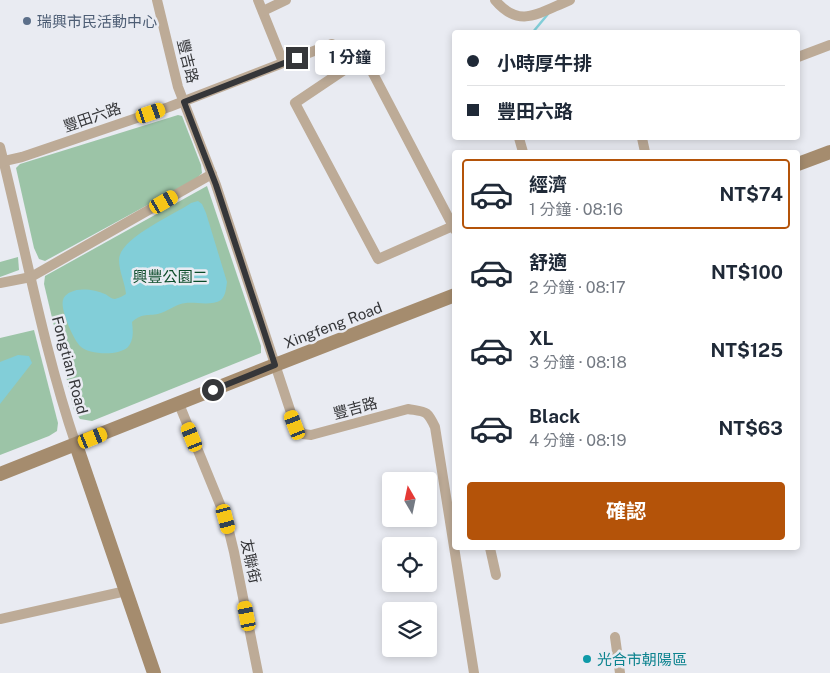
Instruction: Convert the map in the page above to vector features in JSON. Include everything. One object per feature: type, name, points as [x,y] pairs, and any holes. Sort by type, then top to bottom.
[{"type":"main road","points":[[800,163],[830,152]]},
{"type":"main road","name":"Xingfeng Road","points":[[0,474],[452,296]]},
{"type":"main road","name":"Fongtian Road","points":[[76,445],[154,673]]},
{"type":"street","name":"豐吉路","points":[[157,0],[178,87],[212,174],[295,425],[303,434],[311,435],[408,410],[423,411],[430,415],[435,427],[452,534]]},
{"type":"street","points":[[258,0],[283,62]]},
{"type":"street","points":[[263,12],[286,0]]},
{"type":"street","points":[[495,0],[510,13],[522,18],[535,15],[570,0]]},
{"type":"street","name":"豐田六路","points":[[2,162],[184,102],[332,44]]},
{"type":"street","points":[[800,56],[830,45]]},
{"type":"street","points":[[452,224],[367,62],[356,62],[295,103],[378,259],[452,229]]},
{"type":"street","name":"Fongtian Road","points":[[0,147],[2,162],[64,410],[76,445]]},
{"type":"street","points":[[0,283],[31,277],[212,174]]},
{"type":"street","name":"友聯街","points":[[178,404],[226,519],[258,673]]},
{"type":"street","name":"豐吉路","points":[[454,550],[474,673]]},
{"type":"street","points":[[490,550],[496,575]]},
{"type":"street","points":[[0,619],[126,591]]},
{"type":"street","points":[[615,637],[620,673]]},
{"type":"green space","points":[[178,115],[182,116],[201,165],[202,173],[197,178],[45,261],[39,259],[34,248],[16,168],[20,164]]},
{"type":"green space","name":"興豐公園二","points":[[207,186],[261,346],[261,353],[92,421],[80,419],[74,410],[44,284],[45,276]]},
{"type":"green space","points":[[18,257],[19,270],[0,277],[0,262]]},
{"type":"green space","points":[[34,330],[58,423],[57,431],[49,436],[0,455],[0,338]]},
{"type":"water","points":[[198,201],[202,204],[206,213],[227,282],[223,298],[213,303],[182,304],[161,313],[139,317],[132,322],[133,335],[130,344],[124,350],[111,353],[97,353],[80,346],[65,317],[63,300],[65,296],[75,290],[83,289],[93,290],[114,299],[126,294],[119,264],[121,252],[137,235],[191,203]]},
{"type":"water","points":[[18,355],[29,356],[32,363],[0,404],[0,362]]},
{"type":"waterway","points":[[535,30],[548,14]]},
{"type":"place","name":"瑞興市民活動中心","points":[[27,21]]},
{"type":"place","name":"光合市朝陽區","points":[[587,659]]},
{"type":"route","points":[[213,390],[275,365],[208,161],[184,102],[297,58]]}]
